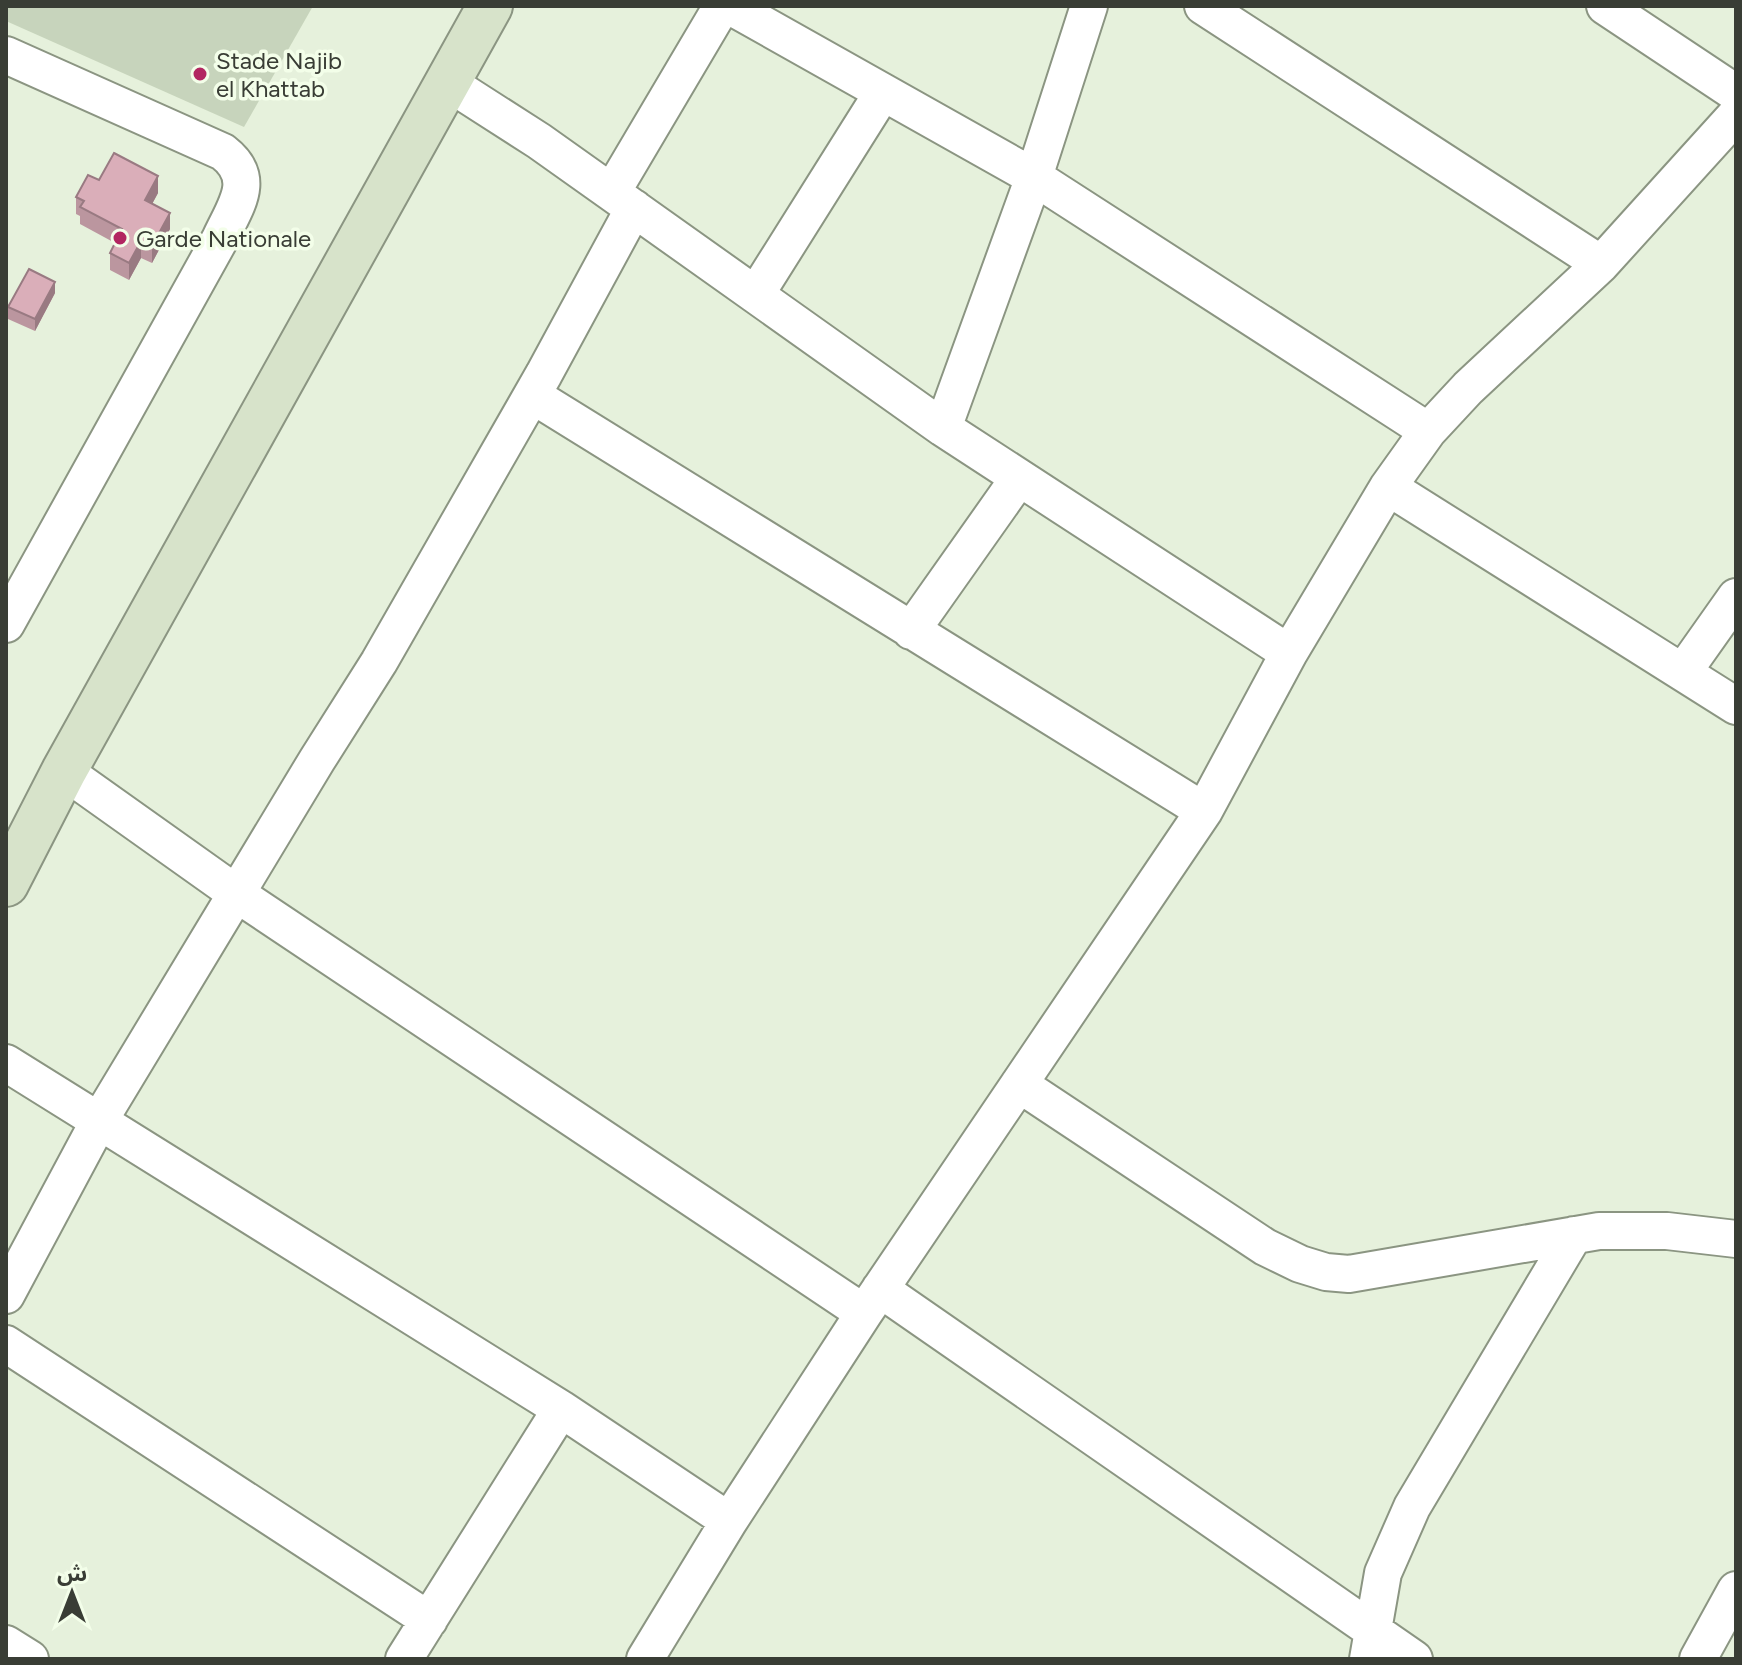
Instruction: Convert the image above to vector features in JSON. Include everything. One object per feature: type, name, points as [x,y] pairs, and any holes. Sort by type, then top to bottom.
[{"type":"main road","points":[[6,884],[64,771],[490,6]]},
{"type":"street","points":[[6,1295],[99,1121],[379,662],[532,395],[623,200],[722,6]]},
{"type":"street","points":[[730,6],[1034,177],[1428,431]]},
{"type":"street","points":[[943,428],[1034,177],[1089,6]]},
{"type":"street","points":[[1203,6],[1601,264]]},
{"type":"street","points":[[1605,6],[1736,93]]},
{"type":"street","points":[[6,55],[223,152],[236,162],[242,179],[241,192],[220,239],[6,624]]},
{"type":"street","points":[[447,82],[539,141],[943,428],[1289,653]]},
{"type":"street","points":[[756,294],[883,92]]},
{"type":"street","points":[[645,1659],[729,1521],[872,1301],[1204,811],[1289,653],[1388,487],[1428,431],[1468,388],[1601,264],[1736,115]]},
{"type":"street","points":[[532,395],[1204,811]]},
{"type":"street","points":[[911,631],[1019,478]]},
{"type":"street","points":[[1388,487],[1736,706]]},
{"type":"street","points":[[1683,672],[1736,597]]},
{"type":"street","points":[[64,771],[237,894],[872,1301],[1370,1644],[1414,1659]]},
{"type":"street","points":[[6,1063],[561,1409],[729,1521]]},
{"type":"street","points":[[1019,1084],[1265,1247],[1300,1264],[1326,1272],[1349,1274],[1574,1235],[1629,1230],[1736,1239]]},
{"type":"street","points":[[1370,1644],[1383,1573],[1412,1507],[1574,1235]]},
{"type":"street","points":[[6,1344],[429,1620]]},
{"type":"street","points":[[404,1659],[561,1409]]},
{"type":"street","points":[[1698,1659],[1736,1590]]},
{"type":"street","points":[[6,1644],[30,1659]]},
{"type":"green space","name":"Stade Najib el Khattab","points":[[6,6],[313,6],[244,127],[6,21]]},
{"type":"building","points":[[114,153],[158,176],[145,200],[170,213],[152,246],[141,241],[129,263],[110,253],[122,229],[80,207],[84,201],[76,197],[88,175],[99,180]]},
{"type":"building","points":[[29,269],[55,282],[35,319],[8,307]]},
{"type":"place","name":"Stade Najib el Khattab","points":[[200,74]]},
{"type":"place","name":"Garde Nationale","points":[[120,238]]}]
